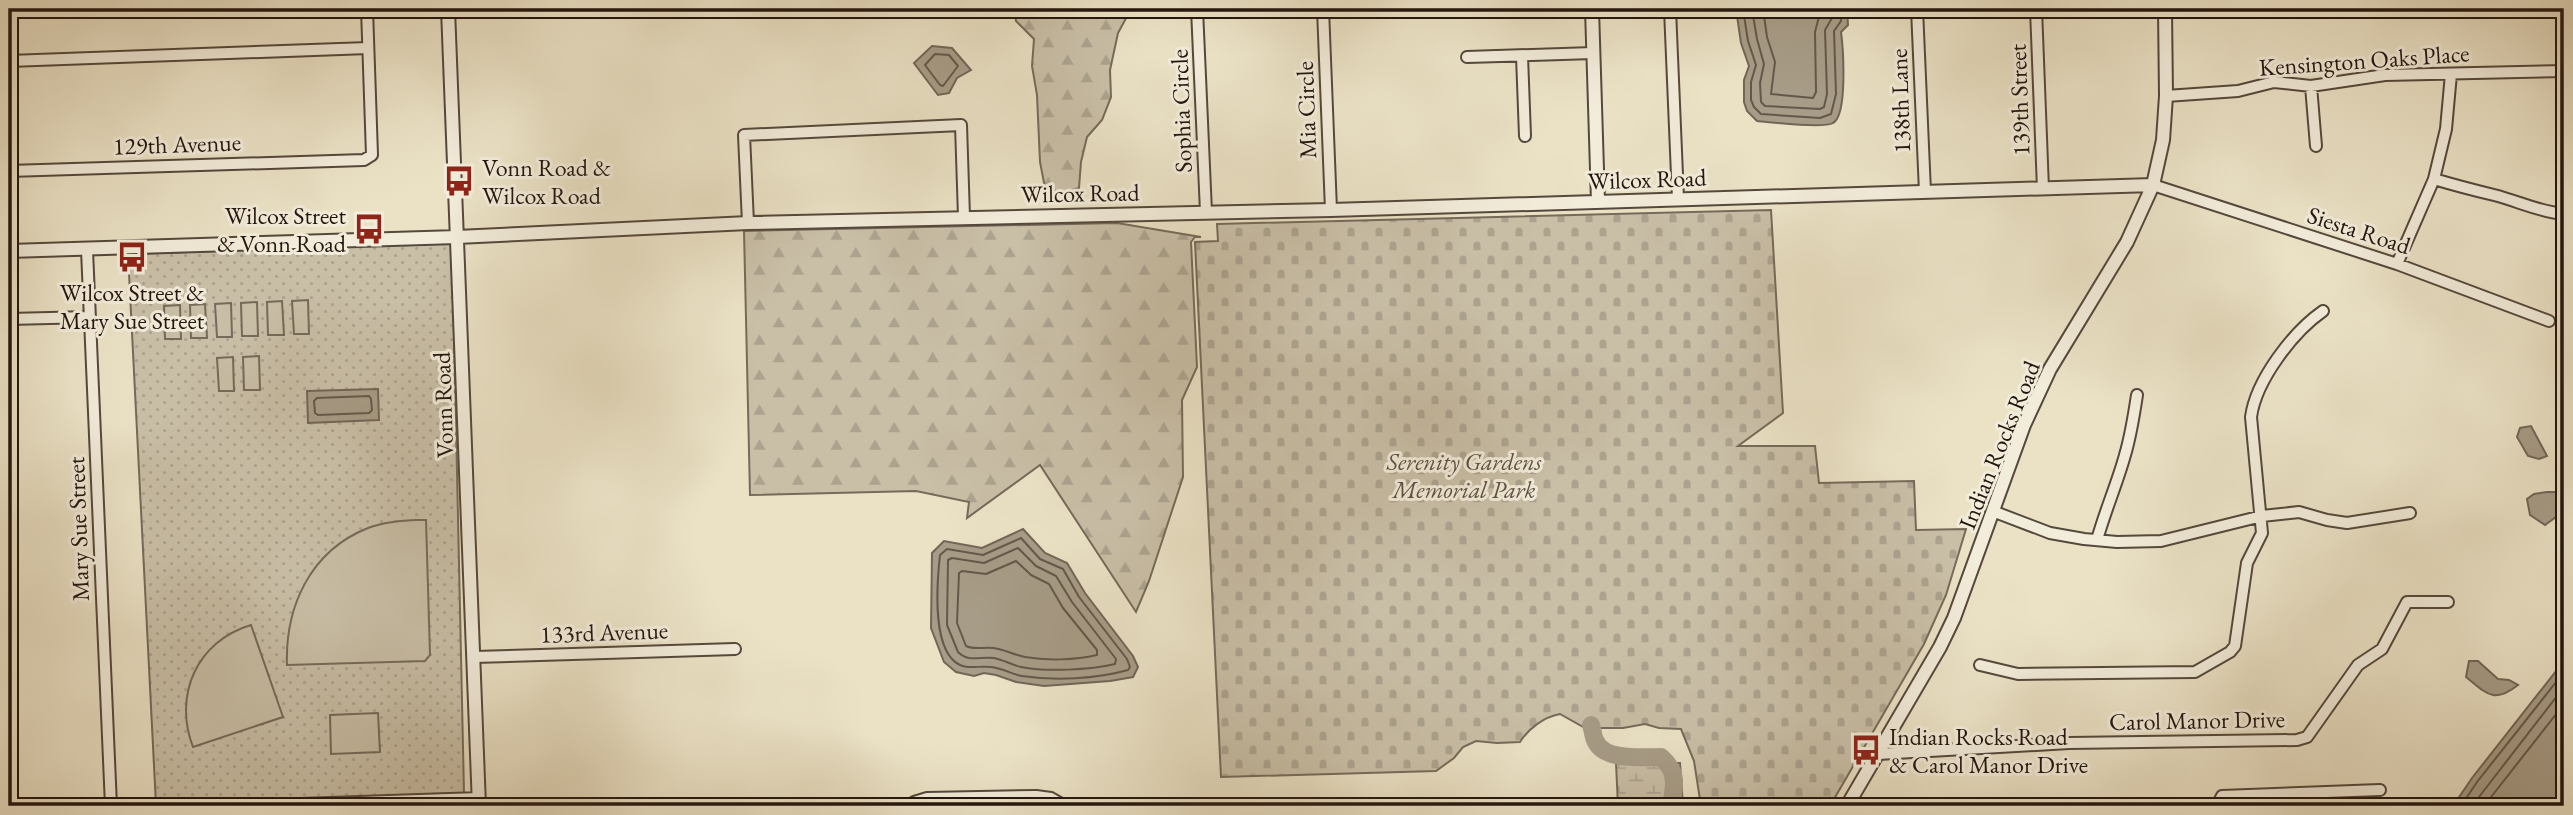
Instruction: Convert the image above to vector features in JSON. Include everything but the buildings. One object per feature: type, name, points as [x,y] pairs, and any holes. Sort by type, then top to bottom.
[{"type":"street","points":[[9,61],[368,48],[367,9]]},
{"type":"street","name":"Vonn Road","points":[[448,9],[479,803]]},
{"type":"street","name":"Sophia Circle","points":[[1197,9],[1206,212]]},
{"type":"street","name":"Mia Circle","points":[[1323,9],[1331,210]]},
{"type":"street","points":[[1592,9],[1598,202]]},
{"type":"street","points":[[1670,9],[1678,199]]},
{"type":"street","name":"138th Lane","points":[[1917,9],[1925,192]]},
{"type":"street","name":"139th Street","points":[[2036,9],[2043,189]]},
{"type":"street","name":"Indian Rocks Road","points":[[1847,806],[1955,618],[2024,425],[2050,369],[2127,242],[2152,185],[2163,140],[2166,96],[2165,9]]},
{"type":"street","name":"129th Avenue","points":[[9,171],[364,160],[372,155],[368,48]]},
{"type":"street","points":[[1467,57],[1593,53]]},
{"type":"street","points":[[1522,55],[1525,136]]},
{"type":"street","name":"Kensington Oaks Place","points":[[2166,96],[2238,91],[2274,82],[2311,86],[2385,75],[2564,71]]},
{"type":"street","points":[[2397,264],[2434,179],[2445,128],[2451,74]]},
{"type":"street","points":[[2311,86],[2316,146]]},
{"type":"street","points":[[748,223],[744,135],[961,125],[964,217]]},
{"type":"street","points":[[2434,179],[2564,214]]},
{"type":"street","name":"Wilcox Road","points":[[9,251],[457,237],[748,223],[1331,210],[2152,185]]},
{"type":"street","name":"Siesta Road","points":[[2152,185],[2397,264],[2549,321]]},
{"type":"street","name":"Mary Sue Street","points":[[87,250],[111,806]]},
{"type":"street","points":[[1980,665],[2018,674],[2195,672],[2230,652],[2235,646],[2247,563],[2262,533],[2251,417],[2253,405],[2278,356],[2305,324],[2323,311]]},
{"type":"street","points":[[9,319],[90,317]]},
{"type":"street","points":[[2097,540],[2125,457],[2133,427],[2137,395]]},
{"type":"street","points":[[1994,512],[2050,533],[2097,540],[2161,541],[2262,516],[2299,512],[2347,523],[2410,513]]},
{"type":"street","name":"Carol Manor Drive","points":[[1878,754],[2069,743],[2297,740],[2307,737],[2358,665],[2382,649],[2407,602],[2448,602]]},
{"type":"street","name":"133rd Avenue","points":[[474,657],[735,649]]},
{"type":"street","points":[[2217,806],[2222,796],[2379,790]]},
{"type":"street","points":[[910,806],[927,798],[1036,796],[1051,798],[1065,806]]},
{"type":"street","points":[[270,806],[479,803]]},
{"type":"green space","points":[[1014,9],[1131,9],[1118,33],[1110,70],[1111,97],[1102,120],[1087,137],[1079,188],[1063,193],[1045,188],[1040,162],[1037,95],[1032,66],[1034,39],[1016,21]]},
{"type":"green space","name":"Serenity Gardens Memorial Park","points":[[1771,210],[1783,413],[1738,446],[1815,446],[1819,483],[1914,481],[1916,530],[1966,529],[1946,595],[1924,644],[1830,806],[1701,806],[1694,761],[1681,729],[1645,724],[1623,728],[1585,728],[1560,714],[1537,724],[1520,742],[1476,741],[1463,747],[1454,758],[1436,771],[1221,777],[1195,242],[1218,241],[1217,224]]},
{"type":"green space","points":[[1117,223],[1201,237],[1195,237],[1191,242],[1197,367],[1182,400],[1183,477],[1136,612],[1040,465],[967,518],[969,502],[916,491],[750,495],[744,231]]},
{"type":"green space","points":[[452,243],[464,793],[156,805],[128,254]]},
{"type":"green space","points":[[308,300],[309,334],[294,334],[292,301]]},
{"type":"green space","points":[[282,301],[284,335],[268,335],[267,302]]},
{"type":"green space","points":[[257,302],[258,336],[242,336],[241,303]]},
{"type":"green space","points":[[231,303],[232,337],[217,337],[215,304]]},
{"type":"green space","points":[[205,304],[207,338],[191,338],[190,305]]},
{"type":"green space","points":[[180,305],[181,339],[165,339],[164,306]]},
{"type":"green space","points":[[259,356],[260,390],[244,390],[243,357]]},
{"type":"green space","points":[[233,357],[234,391],[219,391],[217,358]]},
{"type":"green space","points":[[426,520],[430,655],[425,661],[287,665],[291,622],[296,602],[316,566],[348,538],[368,528]]},
{"type":"green space","points":[[251,625],[283,717],[193,747],[186,708],[194,673],[216,644]]},
{"type":"green space","points":[[378,713],[380,752],[331,754],[330,715]]},
{"type":"green space","points":[[1616,763],[1680,763],[1683,806],[1618,806]]},
{"type":"water","points":[[1736,9],[1847,9],[1848,25],[1841,32],[1843,95],[1838,117],[1833,123],[1808,125],[1757,121],[1747,111],[1744,102],[1744,80],[1749,66],[1741,43]]},
{"type":"water","points":[[932,46],[952,48],[971,70],[957,78],[949,93],[938,95],[914,63]]},
{"type":"water","points":[[378,389],[379,420],[308,423],[307,391]]},
{"type":"water","points":[[2531,426],[2547,456],[2539,459],[2528,456],[2517,437],[2520,428]]},
{"type":"water","points":[[2557,492],[2564,498],[2564,511],[2545,525],[2530,515],[2527,499],[2534,494]]},
{"type":"water","points":[[1023,529],[1045,553],[1067,563],[1085,593],[1133,656],[1138,667],[1133,677],[1044,686],[984,673],[974,676],[956,672],[944,662],[931,628],[932,553],[944,541],[982,548]]},
{"type":"water","points":[[2469,661],[2478,661],[2498,679],[2509,680],[2518,685],[2503,694],[2485,692],[2466,677]]},
{"type":"water","points":[[2564,661],[2564,806],[2453,806],[2472,778]]},
{"type":"waterway","points":[[1591,725],[1596,742],[1607,752],[1625,757],[1661,757],[1673,774],[1674,792],[1671,806]]},
{"type":"place","name":"Vonn Road & Wilcox Road","points":[[459,181]]},
{"type":"place","name":"Wilcox Street & Vonn Road","points":[[369,229]]},
{"type":"place","name":"Wilcox Street & Mary Sue Street","points":[[132,257]]},
{"type":"place","name":"Indian Rocks Road & Carol Manor Drive","points":[[1866,750]]}]
